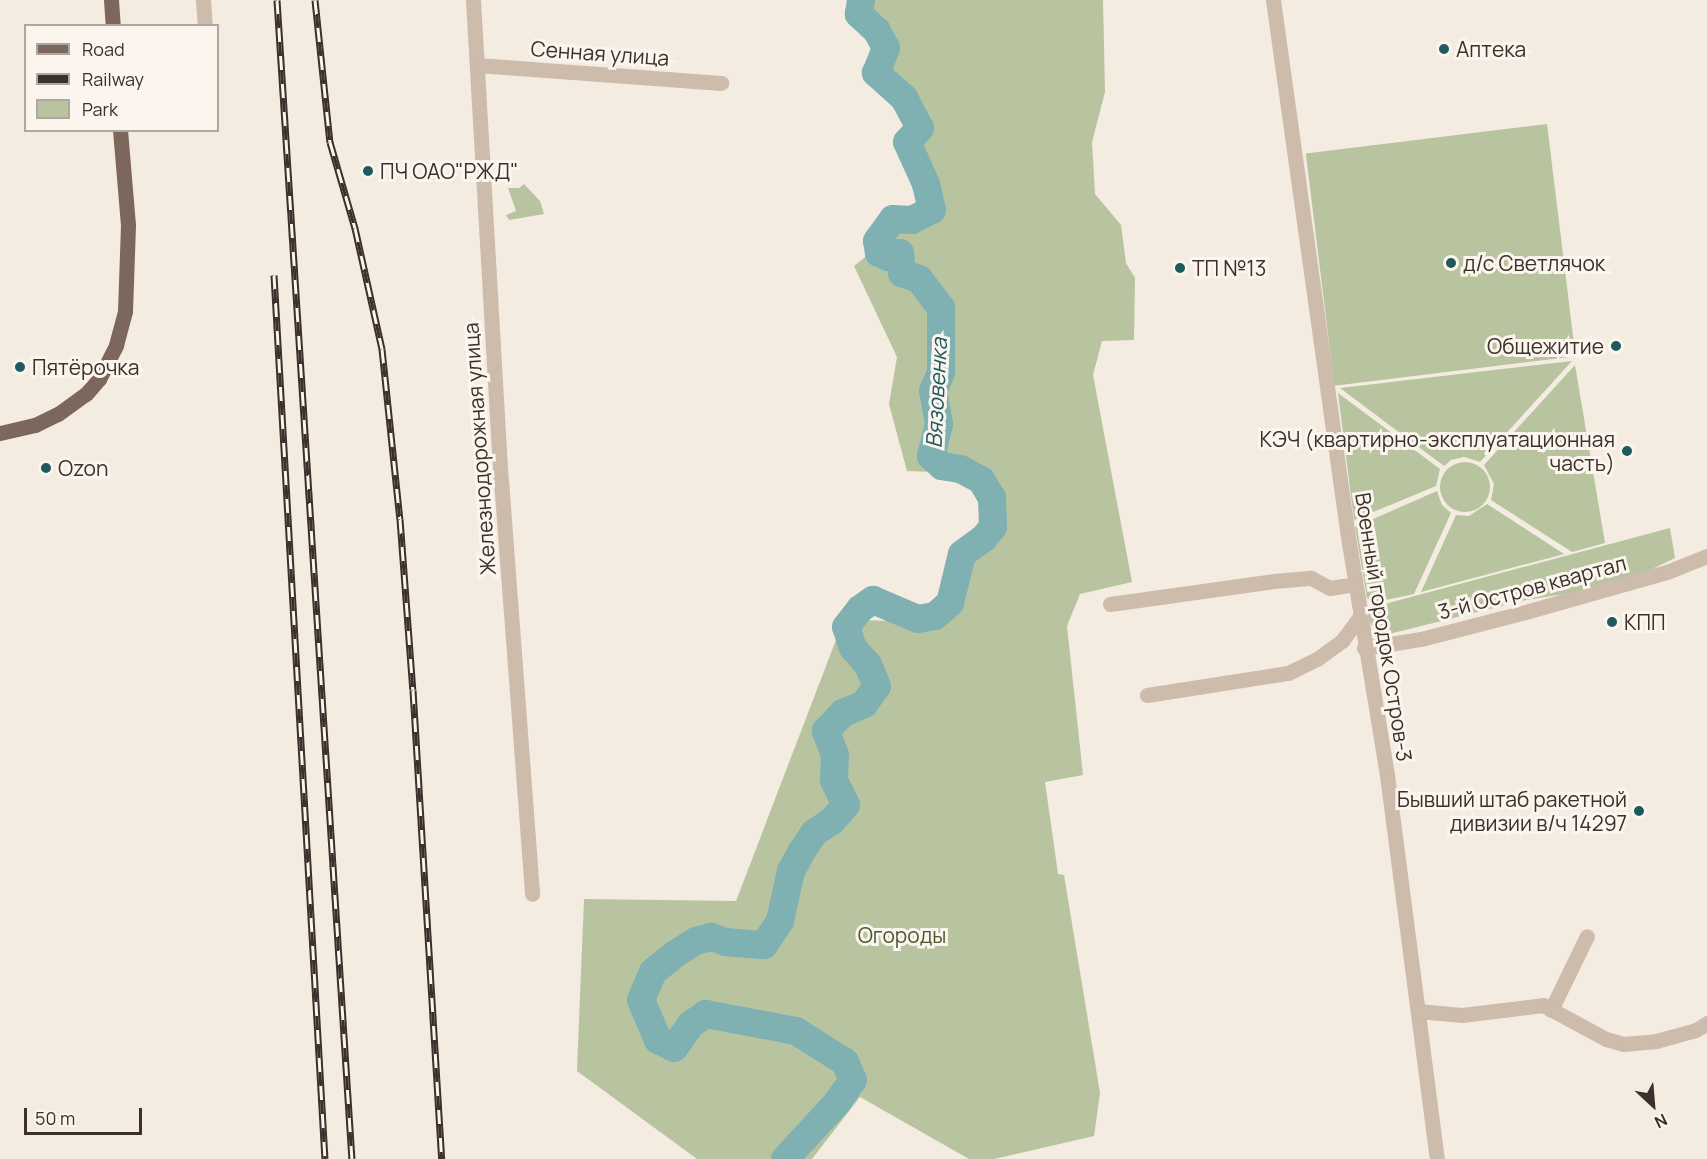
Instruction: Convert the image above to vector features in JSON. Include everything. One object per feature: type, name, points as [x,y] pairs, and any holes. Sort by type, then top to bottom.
[{"type":"main road","points":[[111,0],[112,24]]},
{"type":"main road","points":[[0,433],[35,425],[58,414],[86,394],[99,379],[116,345],[125,311],[128,225],[120,132]]},
{"type":"street","points":[[203,0],[205,24]]},
{"type":"street","name":"Железнодорожная улица","points":[[473,0],[501,480],[532,894]]},
{"type":"street","name":"Военный городок Остров-3","points":[[1273,0],[1359,618],[1387,775],[1402,907],[1437,1159]]},
{"type":"street","name":"Сенная улица","points":[[477,65],[721,83]]},
{"type":"street","name":"3-й Остров квартал","points":[[1364,648],[1421,639],[1529,611],[1667,572],[1707,556]]},
{"type":"street","points":[[1110,604],[1274,581],[1311,578],[1330,588],[1354,584]]},
{"type":"street","points":[[1148,695],[1288,673],[1317,659],[1342,641],[1359,618]]},
{"type":"street","points":[[1551,1010],[1587,936]]},
{"type":"street","points":[[1418,1011],[1462,1015],[1543,1005],[1606,1039],[1623,1044],[1656,1041],[1696,1030],[1707,1023]]},
{"type":"green space","name":"Огороды","points":[[868,0],[1103,0],[1105,92],[1092,142],[1095,194],[1121,225],[1126,263],[1135,278],[1134,340],[1102,341],[1093,375],[1132,582],[1080,594],[1067,626],[1083,775],[1045,782],[1058,874],[1064,875],[1100,1093],[1094,1136],[994,1159],[969,1159],[860,1097],[812,1159],[697,1159],[577,1071],[584,899],[736,901],[844,619],[933,623],[955,608],[968,561],[993,540],[1004,524],[997,488],[983,474],[907,471],[889,404],[897,357],[854,266],[890,237],[920,225],[943,211],[922,145],[930,123],[909,93],[886,69],[892,50],[868,9]]},
{"type":"green space","points":[[1547,124],[1576,356],[1334,386],[1306,154]]},
{"type":"green space","points":[[524,184],[540,201],[544,214],[509,220],[506,215],[516,211],[508,188],[519,188]]},
{"type":"green space","points":[[1572,361],[1480,462],[1464,457],[1451,460],[1444,466],[1340,388]]},
{"type":"green space","points":[[1575,365],[1605,543],[1572,552],[1491,500],[1494,484],[1484,465]]},
{"type":"green space","points":[[1338,393],[1440,469],[1436,486],[1354,520]]},
{"type":"green space","points":[[1465,462],[1483,469],[1490,487],[1483,505],[1465,512],[1447,505],[1440,487],[1447,469]]},
{"type":"green space","points":[[1437,491],[1442,505],[1451,513],[1414,594],[1372,603],[1367,598],[1355,527]]},
{"type":"green space","points":[[1487,504],[1564,554],[1421,592],[1456,515],[1469,516]]},
{"type":"green space","points":[[1670,528],[1675,558],[1617,586],[1526,600],[1385,635],[1372,626],[1366,613],[1366,609]]},
{"type":"waterway","name":"Вязовенка","points":[[785,1159],[836,1104],[853,1080],[845,1062],[796,1031],[706,1014],[691,1024],[674,1048],[658,1040],[641,1000],[653,972],[696,941],[711,937],[726,942],[764,945],[780,921],[791,871],[802,851],[814,833],[832,821],[846,805],[834,780],[835,755],[826,731],[843,713],[864,704],[877,686],[868,665],[853,648],[846,627],[860,609],[873,600],[918,619],[935,616],[950,603],[962,554],[984,538],[993,527],[992,498],[981,480],[960,469],[942,466],[931,456],[939,424],[933,391],[941,372],[941,308],[919,279],[902,273],[900,253],[888,257],[879,253],[877,241],[893,219],[912,220],[932,210],[926,184],[907,142],[920,128],[904,98],[876,73],[886,48],[877,31],[859,14],[861,0]]},
{"type":"railway","points":[[277,0],[352,1159]]},
{"type":"railway","points":[[315,0],[330,142],[355,228],[382,349],[400,519],[413,690],[442,1159]]},
{"type":"railway","points":[[274,275],[325,1159]]},
{"type":"place","name":"Аптека","points":[[1444,49]]},
{"type":"place","name":"ПЧ ОАО\"РЖД\"","points":[[368,171]]},
{"type":"place","name":"д/с Светлячок","points":[[1451,263]]},
{"type":"place","name":"ТП №13","points":[[1180,268]]},
{"type":"place","name":"Общежитие","points":[[1616,346]]},
{"type":"place","name":"Пятёрочка","points":[[20,367]]},
{"type":"place","name":"КЭЧ (квартирно-эксплуатационная часть)","points":[[1627,451]]},
{"type":"place","name":"Ozon","points":[[46,468]]},
{"type":"place","name":"КПП","points":[[1612,622]]},
{"type":"place","name":"Бывший штаб ракетной дивизии в/ч 14297","points":[[1639,811]]}]
